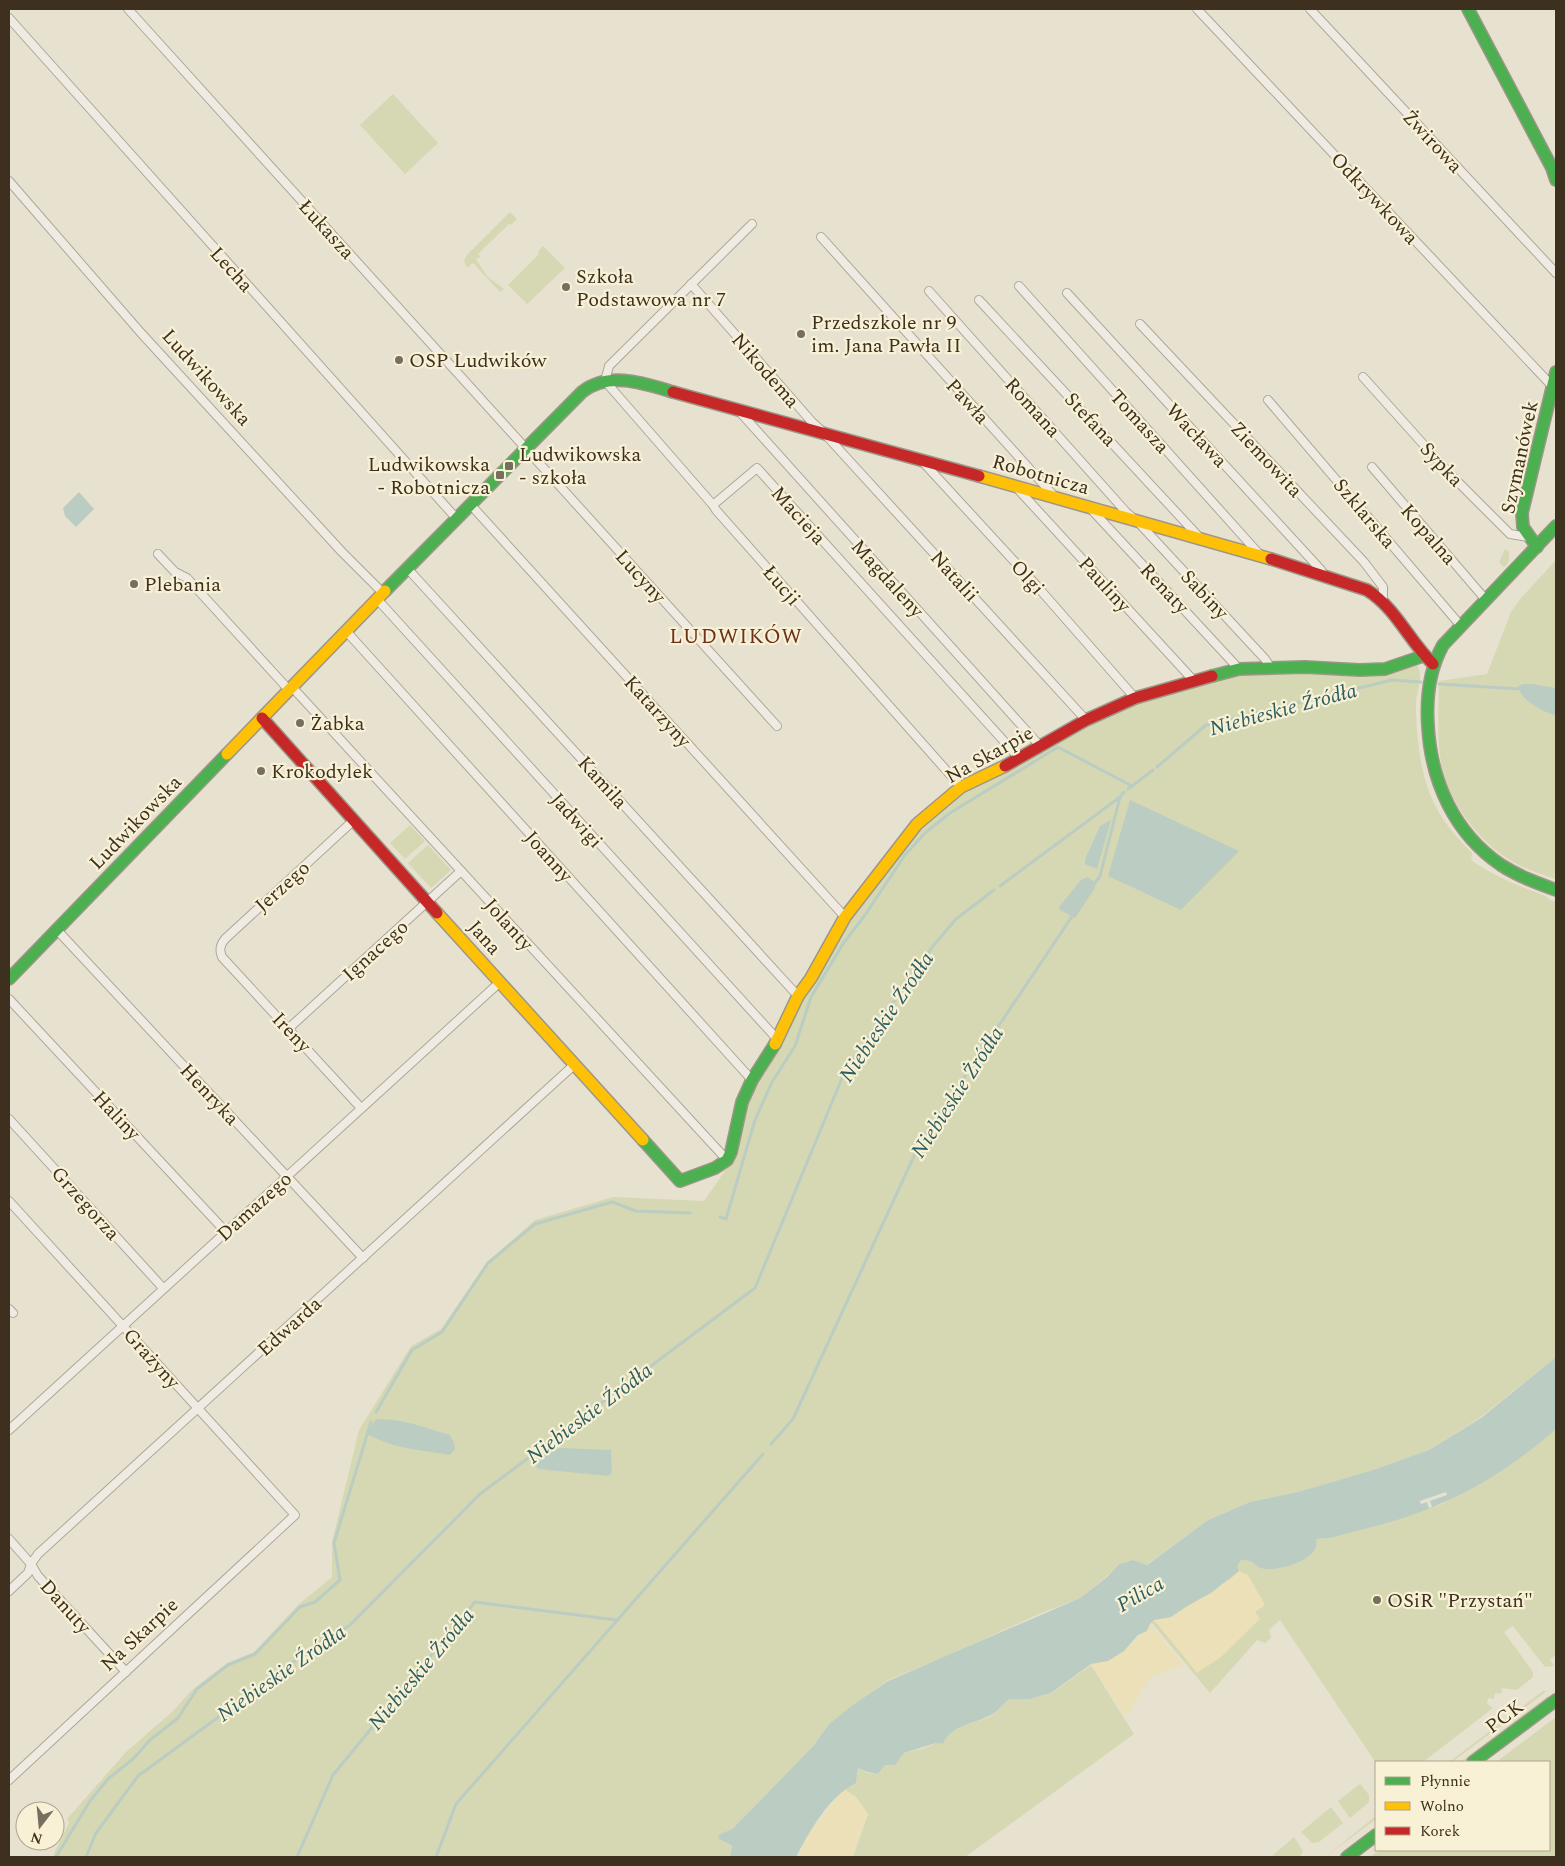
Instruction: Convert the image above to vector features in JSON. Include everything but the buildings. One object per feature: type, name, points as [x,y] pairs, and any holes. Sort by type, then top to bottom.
[{"type":"street","name":"Łukasza","points":[[128,9],[526,449]]},
{"type":"street","name":"Odkrywkowa","points":[[1197,9],[1553,387]]},
{"type":"street","name":"Żwirowa","points":[[1310,9],[1556,273]]},
{"type":"street","points":[[1468,9],[1552,168],[1556,180]]},
{"type":"street","name":"Lecha","points":[[9,18],[456,518]]},
{"type":"street","name":"Ludwikowska","points":[[9,182],[142,333],[380,596]]},
{"type":"street","points":[[605,381],[609,366],[752,224]]},
{"type":"street","name":"Pawła","points":[[821,237],[1055,498]]},
{"type":"street","name":"Nikodema","points":[[691,284],[812,422],[823,432]]},
{"type":"street","name":"Tomasza","points":[[1019,286],[1260,556]]},
{"type":"street","name":"Romana","points":[[928,291],[1126,512],[1138,522]]},
{"type":"street","name":"Wacława","points":[[1067,293],[1326,576]]},
{"type":"street","name":"Stefana","points":[[979,300],[1202,539]]},
{"type":"street","name":"Ziemowita","points":[[1140,324],[1364,562],[1383,587],[1383,600]]},
{"type":"street","name":"Szymanówek","points":[[1537,546],[1528,537],[1523,527],[1522,513],[1556,372]]},
{"type":"street","name":"Sypka","points":[[1363,377],[1450,474],[1510,534],[1528,537]]},
{"type":"street","name":"Robotnicza","points":[[605,381],[622,380],[638,382],[919,458],[1260,556],[1367,590],[1383,600],[1423,656],[1433,664]]},
{"type":"street","name":"Ludwikowska","points":[[9,980],[456,518],[582,392],[592,385],[605,381]]},
{"type":"street","name":"Łucji","points":[[605,381],[714,505],[716,510],[961,787]]},
{"type":"street","name":"Szklarska","points":[[1268,400],[1461,626]]},
{"type":"street","name":"Magdaleny","points":[[736,408],[1041,747]]},
{"type":"street","name":"Natalii","points":[[823,432],[1086,720]]},
{"type":"street","name":"Lucyny","points":[[526,449],[777,726]]},
{"type":"street","name":"Olgi","points":[[919,458],[1036,585],[1134,698]]},
{"type":"street","name":"Kopalna","points":[[1372,467],[1486,600]]},
{"type":"street","name":"Macieja","points":[[714,505],[757,468],[1020,759]]},
{"type":"street","name":"Pauliny","points":[[1016,487],[1194,681]]},
{"type":"street","name":"Katarzyny","points":[[470,504],[846,917]]},
{"type":"street","name":"Renaty","points":[[1090,508],[1240,669]]},
{"type":"street","name":"Sabiny","points":[[1138,522],[1265,659],[1270,668]]},
{"type":"street","points":[[1556,526],[1443,645],[1433,664],[1427,705],[1428,742],[1435,776],[1448,808],[1469,838],[1497,864],[1532,882],[1556,890]]},
{"type":"street","points":[[158,554],[175,572],[187,578],[290,689]]},
{"type":"street","name":"Kamila","points":[[407,568],[798,996]]},
{"type":"street","name":"Jadwigi","points":[[380,596],[778,1040]]},
{"type":"street","name":"Joanny","points":[[346,631],[752,1080]]},
{"type":"street","name":"Na Skarpie","points":[[727,1160],[731,1152],[742,1102],[752,1080],[778,1040],[798,996],[811,978],[846,917],[917,824],[961,787],[1020,759],[1086,720],[1134,698],[1240,669],[1385,669],[1423,656]]},
{"type":"street","name":"Jolanty","points":[[290,689],[461,871],[727,1160]]},
{"type":"street","name":"Jana","points":[[262,718],[680,1181],[715,1168],[727,1160]]},
{"type":"street","name":"Jerzego","points":[[222,957],[220,951],[221,944],[225,939],[354,820]]},
{"type":"street","name":"Ignacego","points":[[288,1029],[461,871]]},
{"type":"street","name":"Henryka","points":[[57,930],[363,1258]]},
{"type":"street","name":"Ireny","points":[[222,957],[360,1108]]},
{"type":"street","name":"Damazego","points":[[9,1430],[500,982]]},
{"type":"street","name":"Haliny","points":[[9,998],[225,1231]]},
{"type":"street","name":"Edwarda","points":[[9,1591],[28,1573],[31,1564],[38,1554],[575,1064]]},
{"type":"street","name":"Grzegorza","points":[[9,1119],[163,1288]]},
{"type":"street","name":"Grażyny","points":[[9,1201],[296,1515]]},
{"type":"street","name":"Na Skarpie","points":[[9,1780],[296,1515]]},
{"type":"street","name":"Danuty","points":[[9,1540],[31,1564],[38,1576],[126,1672]]},
{"type":"street","name":"PCK","points":[[1475,1761],[1556,1700]]},
{"type":"street","points":[[1347,1857],[1375,1836]]},
{"type":"green space","points":[[393,94],[438,143],[405,174],[360,125]]},
{"type":"green space","points":[[510,212],[517,219],[511,225],[509,224],[478,254],[481,257],[476,259],[487,276],[504,289],[500,292],[473,263],[467,268],[464,261],[467,255]]},
{"type":"green space","points":[[543,246],[565,268],[527,304],[508,285],[539,254],[538,252]]},
{"type":"green space","points":[[1505,549],[1509,552],[1509,561],[1503,567],[1499,562]]},
{"type":"green space","points":[[1556,560],[1556,879],[1527,869],[1510,860],[1478,834],[1453,798],[1443,773],[1439,751],[1438,727],[1439,681],[1487,674],[1511,612],[1521,598]]},
{"type":"green space","points":[[1417,665],[1420,673],[1416,703],[1420,755],[1430,794],[1439,812],[1472,853],[1471,860],[1505,880],[1543,895],[1552,901],[1556,901],[1556,1357],[1481,1417],[1429,1450],[1373,1470],[1298,1492],[1250,1502],[1208,1520],[1146,1565],[1133,1560],[1119,1564],[1080,1598],[888,1680],[829,1724],[814,1745],[732,1829],[718,1835],[719,1839],[732,1846],[730,1857],[53,1857],[55,1851],[65,1851],[65,1831],[69,1823],[67,1819],[126,1752],[172,1712],[193,1689],[227,1663],[254,1652],[298,1605],[332,1577],[332,1542],[359,1430],[411,1346],[441,1329],[487,1262],[535,1220],[613,1197],[704,1201],[731,1162],[744,1103],[802,996],[851,916],[932,815],[967,791],[1044,750],[1089,722],[1139,700],[1240,672]]},
{"type":"green space","points":[[410,825],[425,841],[405,859],[390,843]]},
{"type":"green space","points":[[428,845],[451,870],[431,888],[408,863]]},
{"type":"green space","name":"OSiR \"Przystań\"","points":[[1556,1429],[1556,1655],[1550,1660],[1554,1666],[1545,1667],[1513,1626],[1504,1632],[1533,1672],[1533,1677],[1517,1690],[1502,1688],[1501,1694],[1495,1693],[1494,1699],[1488,1698],[1487,1704],[1493,1708],[1424,1761],[1375,1762],[1280,1620],[1269,1630],[1271,1638],[1265,1643],[1257,1640],[1210,1693],[1151,1622],[1211,1593],[1228,1581],[1240,1560],[1248,1560],[1264,1569],[1316,1539],[1330,1538],[1440,1505],[1514,1462]]},
{"type":"green space","points":[[1091,1665],[1134,1734],[965,1857],[853,1857],[868,1814],[856,1797],[844,1789],[856,1783],[858,1768],[867,1773],[878,1774],[885,1765],[895,1765],[903,1753],[922,1749],[936,1743],[943,1744],[951,1733],[991,1716],[1009,1699],[1030,1699],[1052,1693]]},
{"type":"green space","points":[[1543,1691],[1547,1691],[1453,1761],[1450,1761]]},
{"type":"green space","points":[[1549,1695],[1548,1698],[1464,1761],[1461,1761]]},
{"type":"green space","points":[[1556,1717],[1556,1857],[1370,1857],[1379,1851],[1550,1851],[1550,1761],[1497,1761]]},
{"type":"green space","points":[[1360,1784],[1369,1795],[1369,1802],[1350,1818],[1338,1801]]},
{"type":"green space","points":[[1331,1807],[1343,1823],[1319,1842],[1312,1843],[1301,1832]]},
{"type":"green space","points":[[1375,1817],[1375,1820],[1325,1857]]},
{"type":"green space","points":[[1294,1837],[1303,1851],[1300,1857],[1271,1857]]},
{"type":"sand","points":[[1239,1571],[1248,1575],[1265,1605],[1255,1612],[1260,1619],[1221,1657],[1197,1673],[1154,1620],[1171,1617],[1228,1581]]},
{"type":"sand","points":[[1150,1624],[1183,1665],[1150,1677],[1126,1718],[1091,1664],[1123,1651],[1147,1631]]},
{"type":"sand","points":[[844,1789],[856,1797],[868,1814],[852,1857],[797,1857],[814,1826]]},
{"type":"water","points":[[79,492],[94,509],[76,527],[65,516],[63,508]]},
{"type":"water","points":[[1523,684],[1556,688],[1556,716],[1528,701],[1520,692],[1518,686]]},
{"type":"water","points":[[1130,800],[1239,851],[1181,910],[1108,876]]},
{"type":"water","points":[[1111,820],[1097,869],[1085,864],[1085,859],[1100,826]]},
{"type":"water","points":[[1087,877],[1095,882],[1095,888],[1075,918],[1060,910],[1059,907],[1081,880]]},
{"type":"water","name":"Pilica","points":[[1556,1357],[1556,1429],[1515,1461],[1471,1489],[1413,1515],[1330,1538],[1316,1539],[1316,1546],[1313,1552],[1306,1558],[1289,1566],[1265,1569],[1252,1562],[1241,1560],[1237,1566],[1239,1571],[1211,1593],[1171,1617],[1154,1620],[1147,1631],[1138,1635],[1124,1651],[1108,1661],[1091,1664],[1051,1693],[1030,1699],[1009,1699],[991,1715],[951,1733],[943,1744],[936,1743],[904,1753],[895,1765],[885,1765],[878,1774],[858,1768],[856,1783],[837,1796],[829,1805],[796,1857],[730,1857],[732,1846],[719,1839],[718,1835],[732,1829],[814,1745],[829,1724],[888,1681],[1080,1598],[1107,1577],[1119,1564],[1133,1560],[1147,1565],[1208,1520],[1250,1502],[1298,1492],[1373,1470],[1429,1450],[1481,1418]]},
{"type":"water","points":[[376,1419],[404,1422],[450,1435],[455,1449],[450,1455],[388,1443],[367,1434]]},
{"type":"water","points":[[560,1448],[611,1450],[612,1473],[608,1476],[538,1469],[536,1466],[547,1452]]},
{"type":"pier","points":[[1446,1492],[1447,1495],[1430,1501],[1432,1507],[1429,1508],[1427,1502],[1421,1504],[1420,1501]]},
{"type":"waterway","name":"Niebieskie Źródła","points":[[1157,767],[1206,725],[1392,680],[1421,682]]},
{"type":"waterway","name":"Niebieskie Źródła","points":[[1439,684],[1521,689]]},
{"type":"waterway","points":[[720,1217],[726,1219],[755,1120],[772,1082],[795,1046],[811,997],[843,944],[905,855],[925,833],[950,813],[1058,747],[1132,786]]},
{"type":"waterway","name":"Niebieskie Źródła","points":[[1128,789],[1153,770]]},
{"type":"waterway","name":"Niebieskie Źródła","points":[[1000,886],[1120,797],[1124,792]]},
{"type":"waterway","name":"Niebieskie Żródła","points":[[1092,887],[1100,876],[1120,797]]},
{"type":"waterway","name":"Niebieskie Źródła","points":[[86,1857],[96,1833],[138,1776],[326,1638],[349,1626],[480,1494],[755,1288],[845,1071],[933,946],[956,919],[994,890]]},
{"type":"waterway","name":"Niebieskie Żródła","points":[[771,1444],[793,1419],[920,1143],[1073,915]]},
{"type":"waterway","points":[[376,1412],[412,1350],[442,1332],[488,1263],[535,1224],[612,1202],[636,1211],[690,1213]]},
{"type":"waterway","points":[[56,1857],[90,1801],[108,1779],[133,1759],[150,1740],[178,1718],[197,1689],[228,1665],[255,1654],[300,1607],[315,1602],[340,1580],[334,1543],[371,1422]]},
{"type":"waterway","name":"Niebieskie Żródła","points":[[436,1857],[456,1804],[763,1454]]},
{"type":"waterway","name":"Niebieskie Żródła","points":[[297,1857],[333,1775],[475,1602],[617,1620]]},
{"type":"traffic: fast","points":[[1468,9],[1552,168],[1556,180]]},
{"type":"traffic: fast","points":[[1537,547],[1523,527],[1522,513],[1556,372]]},
{"type":"traffic: fast","points":[[385,591],[582,392],[592,386],[615,380],[650,385],[673,392]]},
{"type":"traffic: fast","points":[[1556,526],[1443,645],[1434,664],[1428,694],[1427,715],[1430,746],[1440,786],[1448,804],[1470,838],[1501,865],[1521,876],[1556,890]]},
{"type":"traffic: fast","points":[[1212,676],[1239,669],[1305,667],[1360,670],[1385,669],[1423,656]]},
{"type":"traffic: fast","points":[[9,979],[227,754]]},
{"type":"traffic: fast","points":[[643,1140],[680,1181],[715,1168],[727,1160],[731,1152],[742,1102],[752,1080],[775,1044]]},
{"type":"traffic: fast","points":[[1474,1761],[1556,1700]]},
{"type":"traffic: fast","points":[[1347,1857],[1375,1836]]},
{"type":"traffic: slow","points":[[979,476],[1271,559]]},
{"type":"traffic: slow","points":[[227,754],[385,591]]},
{"type":"traffic: slow","points":[[775,1044],[798,996],[811,978],[845,917],[917,824],[961,787],[1005,766]]},
{"type":"traffic: slow","points":[[437,913],[643,1140]]},
{"type":"traffic: jam","points":[[673,392],[979,476]]},
{"type":"traffic: jam","points":[[1271,559],[1367,590],[1386,606],[1433,664]]},
{"type":"traffic: jam","points":[[1005,766],[1086,720],[1135,698],[1212,676]]},
{"type":"traffic: jam","points":[[262,718],[437,913]]},
{"type":"place","name":"Szkoła Podstawowa nr 7","points":[[566,287]]},
{"type":"place","name":"Przedszkole nr 9 im. Jana Pawła II","points":[[801,334]]},
{"type":"place","name":"OSP Ludwików","points":[[399,360]]},
{"type":"place","name":"Ludwikowska - szkoła","points":[[509,466]]},
{"type":"place","name":"Ludwikowska - Robotnicza","points":[[500,475]]},
{"type":"place","name":"Plebania","points":[[134,584]]},
{"type":"place","name":"Żabka","points":[[300,723]]},
{"type":"place","name":"Krokodylek","points":[[261,771]]},
{"type":"place","name":"OSiR \"Przystań\"","points":[[1377,1600]]},
{"type":"district","name":"LUDWIKÓW","points":[[736,636]]}]
